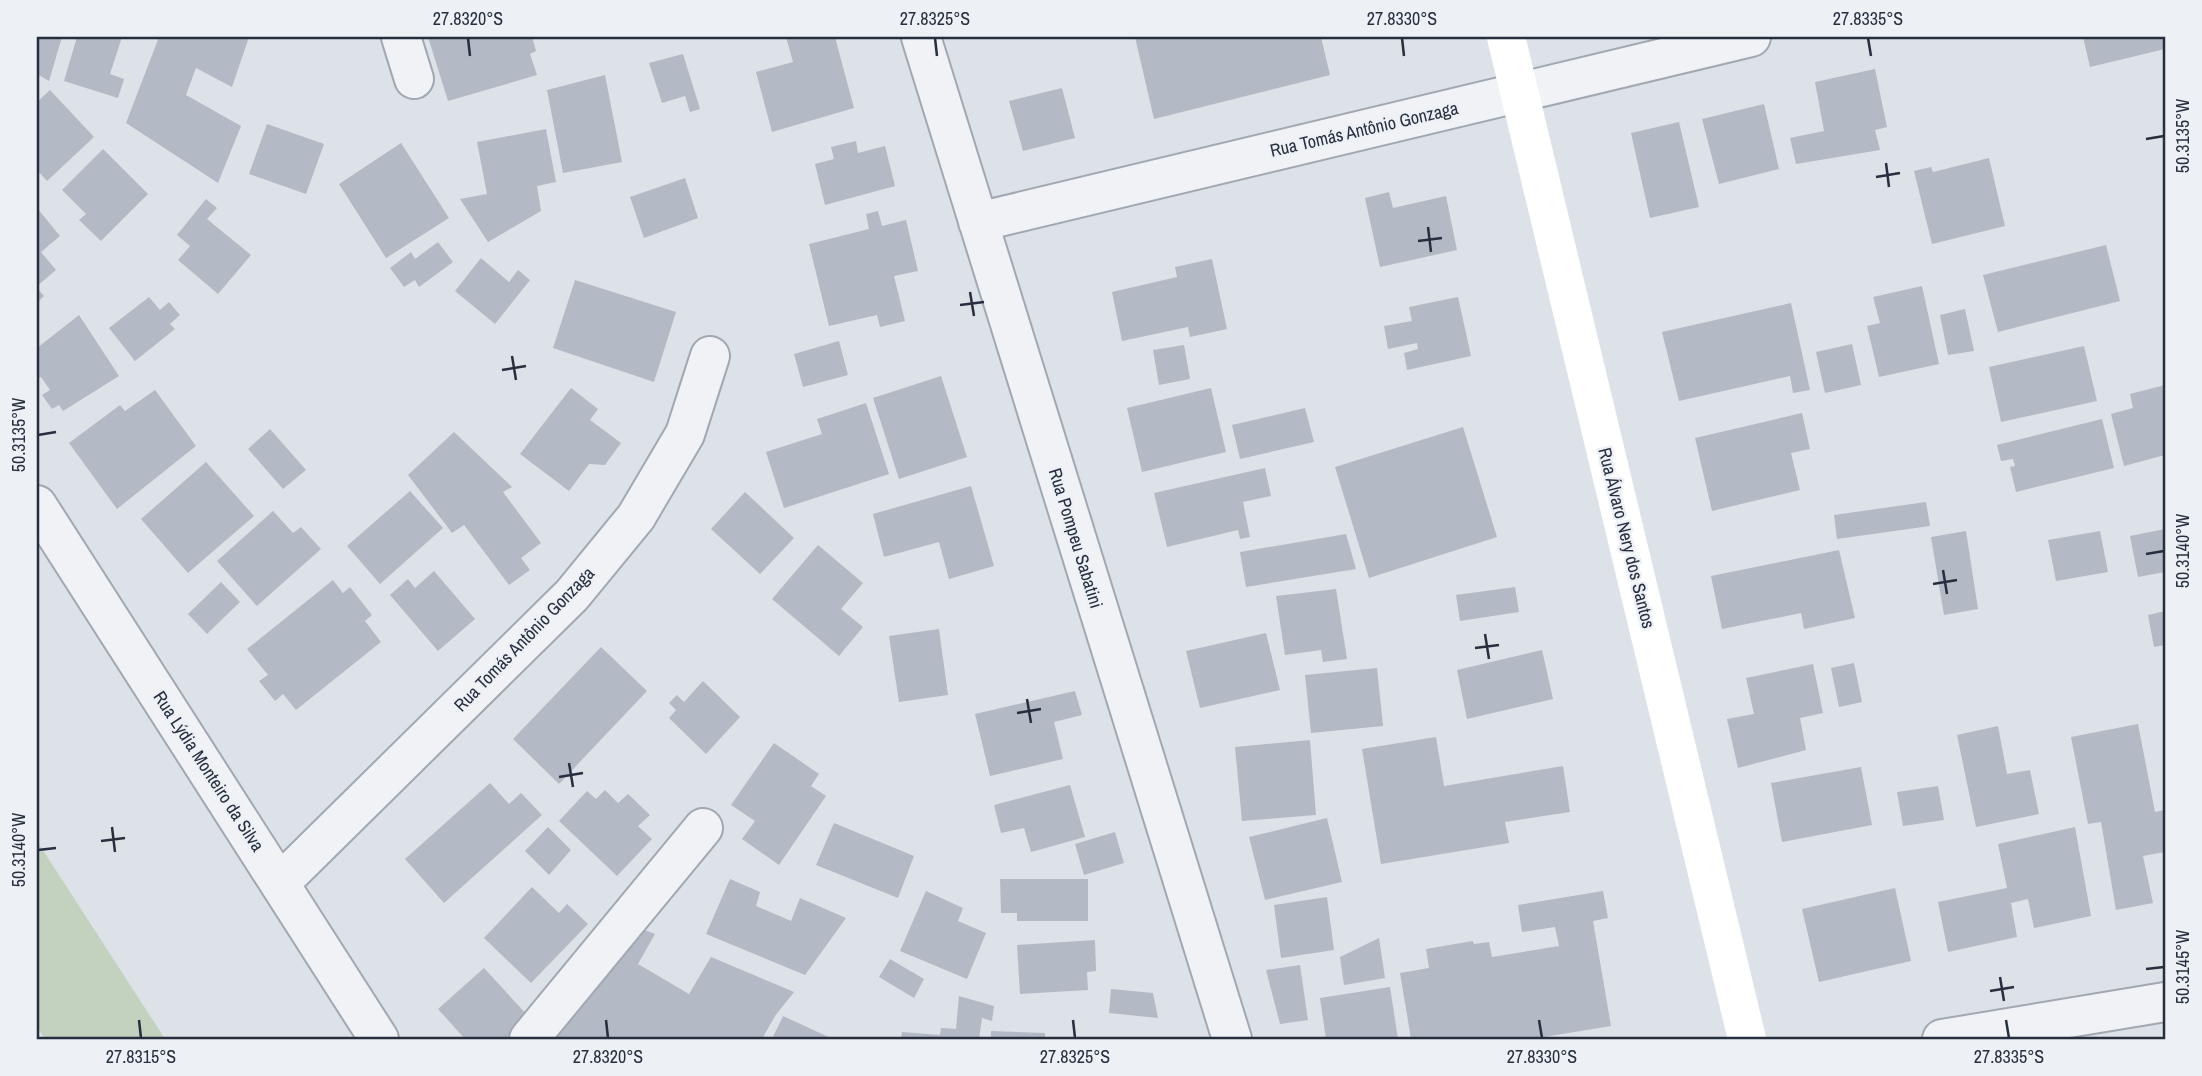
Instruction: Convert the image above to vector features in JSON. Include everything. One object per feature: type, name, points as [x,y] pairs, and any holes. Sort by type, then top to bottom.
[{"type":"main road","name":"Rua Álvaro Nery dos Santos","points":[[1506,37],[1747,1039]]},
{"type":"street","points":[[401,37],[414,79]]},
{"type":"street","name":"Rua Pompeu Sabatini","points":[[921,37],[1232,1039]]},
{"type":"street","name":"Rua Tomás Antônio Gonzaga","points":[[978,222],[1751,37]]},
{"type":"street","name":"Rua Tomás Antônio Gonzaga","points":[[281,882],[572,595],[636,517],[685,434],[710,356]]},
{"type":"street","name":"Rua Lýdia Monteiro da Silva","points":[[37,505],[281,882],[379,1039]]},
{"type":"street","points":[[529,1039],[703,828]]},
{"type":"street","points":[[1942,1039],[2165,1002]]},
{"type":"green space","points":[[37,841],[165,1039],[45,1039],[37,1027]]},
{"type":"building","points":[[62,37],[49,81],[37,74],[37,39]]},
{"type":"building","points":[[77,37],[122,37],[110,74],[124,79],[118,98],[64,81]]},
{"type":"building","points":[[159,37],[249,37],[232,87],[196,68],[186,95],[241,126],[218,183],[126,123]]},
{"type":"building","points":[[428,37],[532,37],[536,51],[530,54],[537,75],[448,101]]},
{"type":"building","points":[[786,37],[835,37],[854,108],[772,132],[756,72],[793,62]]},
{"type":"building","points":[[1135,37],[1321,37],[1330,75],[1154,119]]},
{"type":"building","points":[[2083,37],[2165,37],[2165,49],[2090,67]]},
{"type":"building","points":[[683,54],[700,109],[690,112],[685,96],[662,103],[649,63]]},
{"type":"building","points":[[1875,69],[1887,127],[1875,130],[1880,150],[1796,164],[1790,138],[1824,131],[1815,82]]},
{"type":"building","points":[[605,75],[622,162],[563,173],[547,90]]},
{"type":"building","points":[[1062,88],[1075,138],[1023,151],[1009,101]]},
{"type":"building","points":[[50,90],[94,137],[47,181],[37,170],[37,102]]},
{"type":"building","points":[[1764,104],[1779,169],[1719,184],[1702,119]]},
{"type":"building","points":[[1679,122],[1699,207],[1650,218],[1631,133]]},
{"type":"building","points":[[267,124],[324,144],[306,194],[249,174]]},
{"type":"building","points":[[546,129],[556,182],[537,186],[541,211],[488,242],[460,199],[487,194],[477,142]]},
{"type":"building","points":[[856,141],[858,153],[885,146],[895,186],[825,205],[815,164],[834,159],[831,147]]},
{"type":"building","points":[[401,143],[449,218],[386,258],[339,184]]},
{"type":"building","points":[[103,149],[148,194],[101,241],[79,220],[86,214],[62,190]]},
{"type":"building","points":[[1989,158],[2005,226],[1932,244],[1914,171],[1931,167],[1933,172]]},
{"type":"building","points":[[685,178],[698,218],[644,238],[630,197]]},
{"type":"building","points":[[1389,192],[1393,208],[1446,196],[1457,250],[1380,267],[1365,198]]},
{"type":"building","points":[[206,199],[217,208],[207,219],[251,255],[218,294],[178,260],[190,246],[177,235]]},
{"type":"building","points":[[37,208],[60,236],[41,252],[56,270],[37,286]]},
{"type":"building","points":[[878,211],[882,226],[906,220],[918,271],[894,276],[905,321],[880,327],[877,315],[829,326],[809,244],[869,229],[866,214]]},
{"type":"building","points":[[438,242],[453,262],[419,287],[415,280],[404,287],[390,268],[411,252],[415,259]]},
{"type":"building","points":[[2106,245],[2120,301],[1998,332],[1983,275]]},
{"type":"building","points":[[481,258],[509,282],[518,270],[530,280],[495,324],[455,291]]},
{"type":"building","points":[[1212,259],[1227,329],[1190,337],[1188,327],[1122,341],[1112,292],[1177,277],[1175,267]]},
{"type":"building","points":[[575,280],[676,312],[654,382],[553,348]]},
{"type":"building","points":[[1922,286],[1939,364],[1879,377],[1867,326],[1880,323],[1873,297]]},
{"type":"building","points":[[37,288],[44,296],[37,303]]},
{"type":"building","points":[[149,297],[160,310],[169,302],[180,315],[170,324],[175,329],[135,361],[109,328]]},
{"type":"building","points":[[1458,297],[1471,356],[1407,370],[1404,353],[1418,349],[1417,343],[1388,349],[1384,326],[1412,321],[1409,307]]},
{"type":"building","points":[[1791,303],[1810,390],[1793,393],[1790,376],[1679,401],[1662,332]]},
{"type":"building","points":[[1965,309],[1974,351],[1948,355],[1940,315]]},
{"type":"building","points":[[79,315],[119,376],[63,411],[59,405],[52,409],[42,395],[50,390],[41,377],[37,379],[37,348]]},
{"type":"building","points":[[839,341],[848,375],[803,387],[794,354]]},
{"type":"building","points":[[1852,344],[1861,385],[1825,393],[1816,352]]},
{"type":"building","points":[[1184,345],[1190,379],[1159,385],[1153,350]]},
{"type":"building","points":[[2084,346],[2097,401],[2001,422],[1989,367]]},
{"type":"building","points":[[941,376],[967,457],[899,479],[873,398]]},
{"type":"building","points":[[2165,385],[2165,455],[2124,466],[2111,414],[2133,408],[2130,394]]},
{"type":"building","points":[[571,388],[598,409],[590,420],[621,443],[605,465],[589,464],[569,491],[520,454]]},
{"type":"building","points":[[1211,388],[1226,452],[1142,472],[1127,408]]},
{"type":"building","points":[[155,390],[196,446],[117,509],[69,443],[120,405],[125,411]]},
{"type":"building","points":[[866,403],[889,474],[784,508],[766,452],[822,434],[817,419]]},
{"type":"building","points":[[1305,408],[1314,442],[1240,459],[1232,425]]},
{"type":"building","points":[[1802,413],[1810,449],[1791,453],[1800,490],[1712,511],[1695,438]]},
{"type":"building","points":[[2102,419],[2114,468],[2016,492],[2010,467],[2015,466],[2013,459],[2001,461],[1997,445]]},
{"type":"building","points":[[1463,427],[1497,537],[1369,578],[1335,467]]},
{"type":"building","points":[[270,429],[306,470],[283,489],[248,449]]},
{"type":"building","points":[[454,432],[512,487],[503,492],[541,543],[521,558],[530,570],[509,585],[464,525],[452,533],[408,475]]},
{"type":"building","points":[[206,462],[254,516],[188,573],[141,519]]},
{"type":"building","points":[[1265,468],[1271,496],[1243,502],[1250,537],[1240,539],[1238,530],[1167,547],[1154,493]]},
{"type":"building","points":[[971,486],[994,566],[949,579],[939,542],[884,557],[873,514]]},
{"type":"building","points":[[410,491],[443,528],[380,584],[347,546]]},
{"type":"building","points":[[745,492],[794,538],[760,574],[711,529]]},
{"type":"building","points":[[1926,502],[1930,526],[1837,539],[1834,515]]},
{"type":"building","points":[[273,511],[293,533],[301,527],[321,549],[257,606],[217,561]]},
{"type":"building","points":[[2165,529],[2165,572],[2138,577],[2130,536]]},
{"type":"building","points":[[1966,531],[1978,609],[1944,615],[1931,537]]},
{"type":"building","points":[[2100,531],[2108,572],[2056,581],[2048,540]]},
{"type":"building","points":[[1346,534],[1356,569],[1246,587],[1240,552]]},
{"type":"building","points":[[818,545],[863,583],[841,609],[863,627],[839,656],[772,599]]},
{"type":"building","points":[[1839,550],[1855,618],[1804,629],[1801,613],[1722,629],[1711,576]]},
{"type":"building","points":[[434,571],[475,619],[438,651],[390,595],[408,579],[415,588]]},
{"type":"building","points":[[333,580],[343,593],[350,587],[372,615],[365,621],[381,642],[296,710],[283,694],[275,701],[259,681],[268,675],[247,649]]},
{"type":"building","points":[[221,582],[240,602],[207,634],[188,614]]},
{"type":"building","points":[[1515,587],[1519,612],[1460,621],[1456,595]]},
{"type":"building","points":[[1336,589],[1347,659],[1323,662],[1321,650],[1285,655],[1276,596]]},
{"type":"building","points":[[2165,611],[2165,645],[2154,647],[2148,615]]},
{"type":"building","points":[[939,629],[948,695],[899,702],[889,636]]},
{"type":"building","points":[[1266,633],[1280,690],[1200,708],[1186,651]]},
{"type":"building","points":[[601,647],[647,691],[559,784],[513,739]]},
{"type":"building","points":[[1542,650],[1553,699],[1467,719],[1457,670]]},
{"type":"building","points":[[1854,663],[1862,702],[1839,707],[1831,668]]},
{"type":"building","points":[[1813,664],[1823,713],[1800,718],[1806,750],[1738,768],[1727,719],[1754,714],[1746,678]]},
{"type":"building","points":[[1377,668],[1383,726],[1311,733],[1305,675]]},
{"type":"building","points":[[703,681],[740,717],[706,754],[669,718],[676,710],[669,703],[677,695],[684,702]]},
{"type":"building","points":[[1075,691],[1082,715],[1054,722],[1063,759],[990,776],[975,714]]},
{"type":"building","points":[[2138,724],[2155,812],[2164,810],[2165,852],[2143,856],[2153,903],[2116,910],[2101,822],[2088,824],[2071,737]]},
{"type":"building","points":[[1998,726],[2007,774],[2030,770],[2039,814],[1976,827],[1957,735]]},
{"type":"building","points":[[1436,737],[1444,786],[1563,766],[1570,812],[1505,822],[1509,843],[1381,864],[1362,749]]},
{"type":"building","points":[[1310,740],[1316,815],[1242,821],[1235,747]]},
{"type":"building","points":[[774,743],[819,774],[811,786],[826,796],[779,865],[742,839],[755,821],[731,805]]},
{"type":"building","points":[[1861,767],[1872,825],[1782,842],[1771,783]]},
{"type":"building","points":[[490,783],[509,804],[521,793],[542,815],[444,903],[405,859]]},
{"type":"building","points":[[1070,785],[1085,837],[1031,852],[1024,828],[1001,833],[994,805]]},
{"type":"building","points":[[1938,786],[1944,820],[1903,826],[1897,792]]},
{"type":"building","points":[[605,790],[618,803],[628,794],[650,815],[638,826],[652,839],[617,876],[559,821],[587,791],[596,799]]},
{"type":"building","points":[[1327,818],[1342,882],[1265,900],[1249,837]]},
{"type":"building","points":[[834,823],[914,856],[898,898],[816,865]]},
{"type":"building","points":[[548,827],[571,850],[549,875],[525,851]]},
{"type":"building","points":[[2075,827],[2091,916],[2034,928],[2028,899],[2011,903],[2017,937],[1948,952],[1938,902],[2007,888],[1998,844]]},
{"type":"building","points":[[1115,832],[1124,863],[1084,875],[1075,844]]},
{"type":"building","points":[[730,879],[760,892],[756,906],[791,921],[800,898],[846,918],[805,975],[706,934]]},
{"type":"building","points":[[1000,879],[1088,879],[1088,921],[1017,921],[1017,913],[1001,913]]},
{"type":"building","points":[[532,887],[559,913],[567,904],[588,924],[531,983],[484,938]]},
{"type":"building","points":[[1895,888],[1911,961],[1819,982],[1802,909]]},
{"type":"building","points":[[926,891],[963,908],[958,921],[986,933],[967,979],[900,951]]},
{"type":"building","points":[[1603,891],[1608,918],[1593,921],[1611,1026],[1532,1039],[1411,1039],[1400,973],[1429,968],[1426,949],[1473,941],[1474,944],[1489,942],[1492,957],[1559,946],[1555,927],[1522,932],[1518,905]]},
{"type":"building","points":[[1327,897],[1334,950],[1281,958],[1274,905]]},
{"type":"building","points":[[642,929],[655,934],[638,964],[689,994],[711,957],[794,992],[775,1016],[762,1039],[550,1039]]},
{"type":"building","points":[[1379,938],[1385,978],[1344,985],[1340,957]]},
{"type":"building","points":[[1095,940],[1096,971],[1087,972],[1088,990],[1020,994],[1017,945]]},
{"type":"building","points":[[890,959],[924,979],[914,998],[879,977]]},
{"type":"building","points":[[1300,965],[1308,1020],[1280,1024],[1266,970]]},
{"type":"building","points":[[484,968],[528,1016],[508,1039],[465,1039],[438,1009]]},
{"type":"building","points":[[1390,987],[1398,1039],[1326,1039],[1320,998]]},
{"type":"building","points":[[1111,989],[1153,993],[1158,1018],[1109,1013]]},
{"type":"building","points":[[959,996],[994,1006],[992,1021],[982,1018],[979,1039],[901,1039],[902,1032],[940,1035],[941,1028],[956,1029]]},
{"type":"building","points":[[783,1016],[833,1039],[772,1039]]},
{"type":"building","points":[[991,1031],[1045,1033],[1045,1039],[991,1039]]}]
